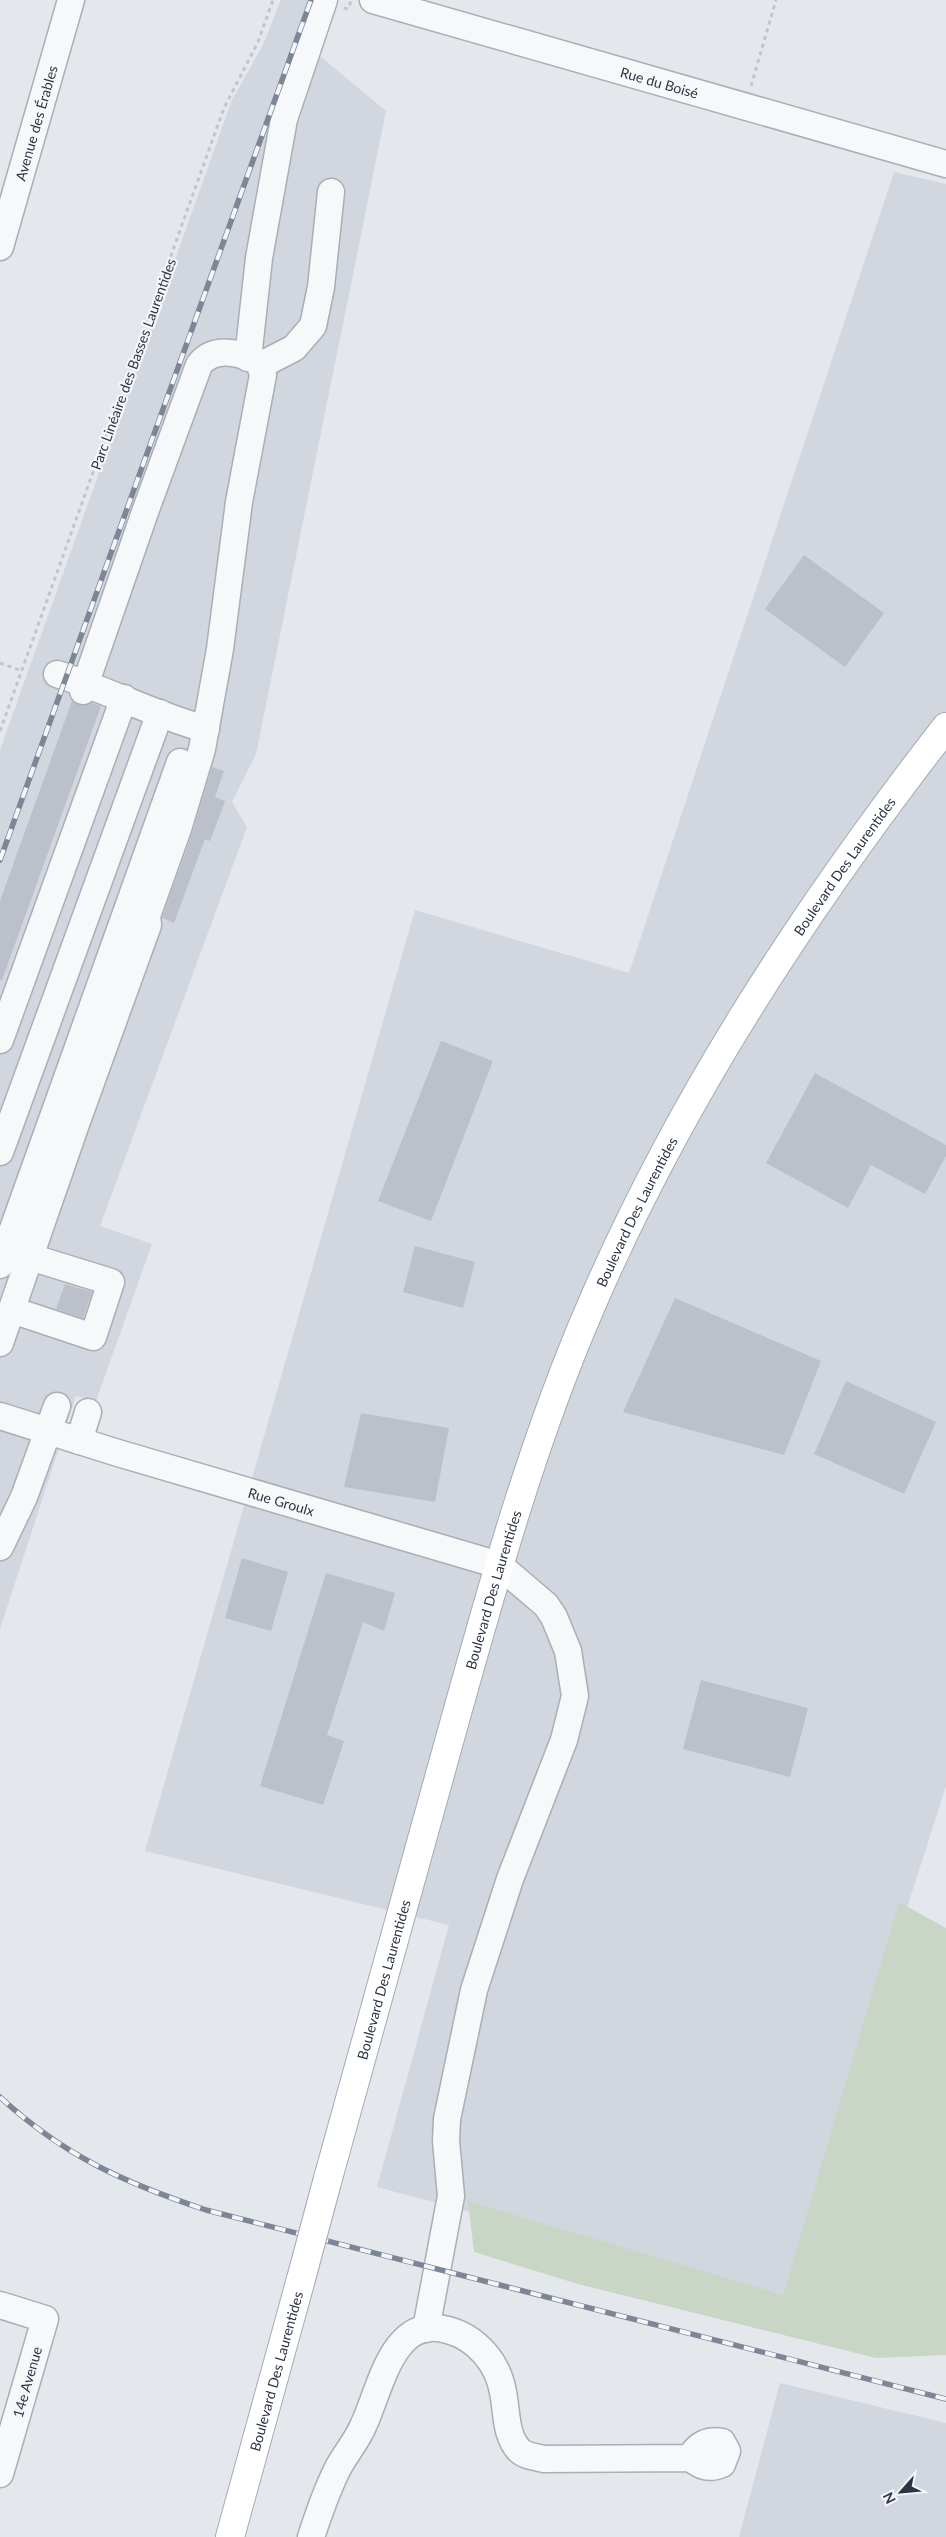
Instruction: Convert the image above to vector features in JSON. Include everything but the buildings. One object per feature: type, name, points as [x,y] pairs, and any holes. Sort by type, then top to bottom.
[{"type":"main road","name":"Boulevard Des Laurentides","points":[[230,2537],[499,1565],[534,1455],[587,1316],[622,1238],[696,1095],[747,1008],[805,918],[946,726]]},
{"type":"street","name":"Avenue des Érables","points":[[0,247],[71,0]]},
{"type":"street","points":[[0,1266],[144,865],[199,727],[220,649],[239,502],[263,375],[254,362],[259,258],[284,119],[324,0]]},
{"type":"street","name":"Rue du Boisé","points":[[373,0],[946,164]]},
{"type":"street","points":[[85,687],[145,512],[199,365],[205,358],[217,352],[254,362],[294,348],[313,326],[320,295],[331,192]]},
{"type":"street","points":[[57,674],[85,687],[124,698],[199,727]]},
{"type":"street","points":[[0,1040],[124,698]]},
{"type":"street","points":[[0,1152],[160,713]]},
{"type":"street","points":[[0,1343],[148,925],[147,916],[178,829],[202,749],[199,727]]},
{"type":"street","points":[[12,1310],[93,1337],[112,1282],[30,1257]]},
{"type":"street","points":[[57,1406],[63,1436]]},
{"type":"street","points":[[0,1547],[24,1497],[63,1436],[88,1412]]},
{"type":"street","name":"Rue Groulx","points":[[0,1416],[499,1565]]},
{"type":"street","points":[[426,2329],[451,2196],[446,2141],[447,2119],[474,1990],[510,1879],[564,1740],[575,1696],[568,1651],[554,1617],[546,1605],[499,1565]]},
{"type":"street","name":"14e Avenue","points":[[0,2305],[45,2318],[0,2474]]},
{"type":"street","points":[[311,2537],[322,2501],[364,2426],[395,2351],[403,2339],[426,2329],[441,2328],[451,2330],[478,2345],[486,2353],[500,2378],[510,2434],[520,2451],[526,2455],[544,2458],[690,2458]]},
{"type":"path","name":"Parc Linéaire des Basses Laurentides","points":[[0,731],[224,108],[258,42],[273,0]]},
{"type":"path","points":[[746,90],[752,84],[776,0]]},
{"type":"path","points":[[0,663],[22,671]]},
{"type":"shaded area","points":[[281,0],[312,0],[315,52],[386,111],[256,754],[232,802],[247,827],[100,1226],[152,1244],[96,1401],[76,1396],[0,1629],[0,750],[232,100],[262,47]]},
{"type":"shaded area","points":[[894,172],[946,184],[946,1786],[783,2295],[377,2187],[449,1925],[145,1851],[415,910],[629,973]]},
{"type":"shaded area","points":[[780,2383],[946,2423],[946,2537],[739,2537]]},
{"type":"green space","points":[[899,1902],[946,1928],[946,2355],[876,2358],[578,2284],[474,2252],[468,2201],[783,2295]]},
{"type":"railway","points":[[0,860],[311,0]]},
{"type":"railway","points":[[0,2097],[48,2136],[97,2166],[149,2189],[206,2210],[946,2399]]}]
